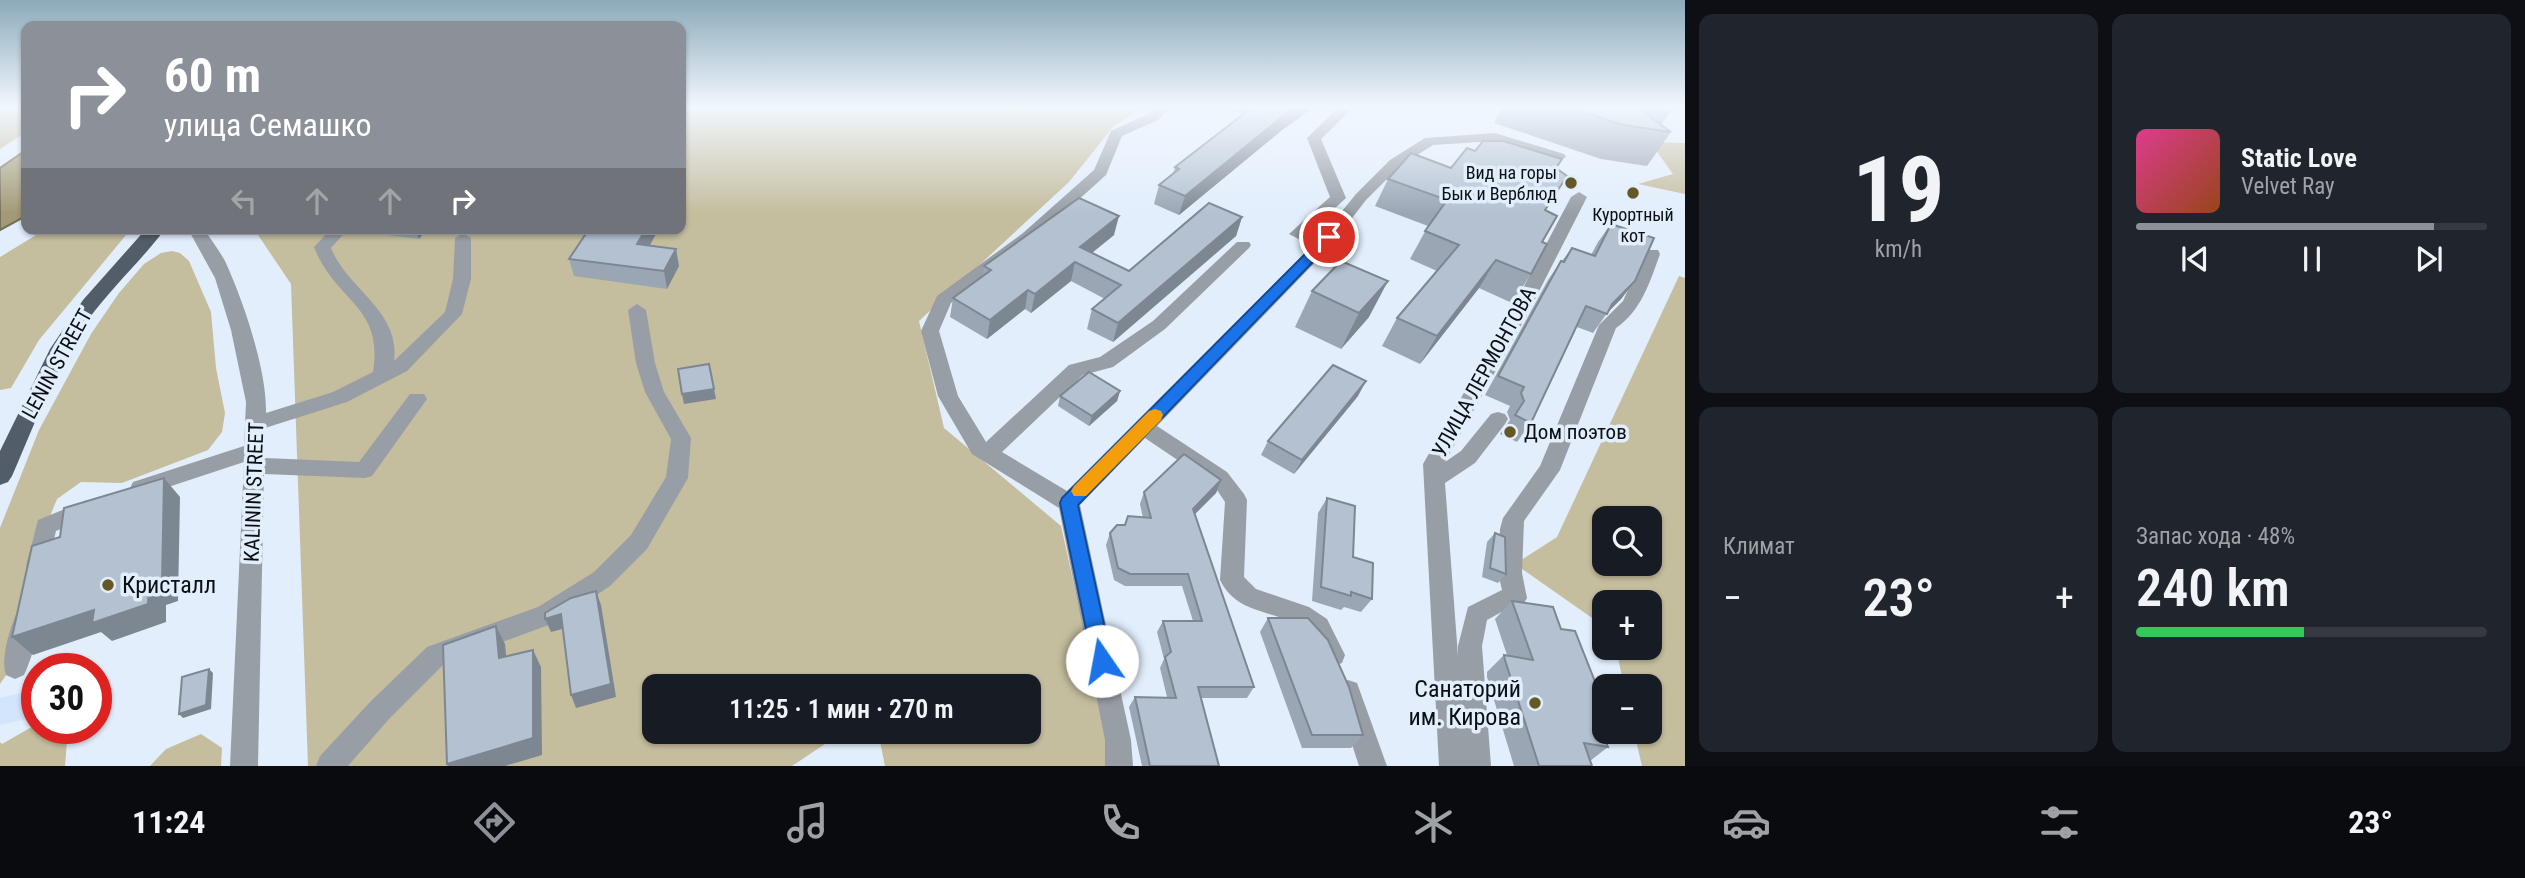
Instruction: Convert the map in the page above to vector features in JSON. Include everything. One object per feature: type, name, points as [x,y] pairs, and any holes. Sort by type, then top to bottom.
[{"type":"main road","name":"LENIN STREET","points":[[0,476],[45,376],[70,331],[96,295],[151,235]]},
{"type":"street","points":[[1113,142],[1101,172],[1029,236],[943,300],[930,331],[948,396],[979,448],[1069,503],[1118,740],[1119,766]]},
{"type":"street","points":[[1315,142],[1338,198],[1297,234],[1323,244]]},
{"type":"street","points":[[1069,503],[1323,244],[1361,197],[1395,163],[1429,142]]},
{"type":"street","points":[[1510,142],[1559,157]]},
{"type":"street","name":"УЛИЦА ЛЕРМОНТОВА","points":[[1453,766],[1433,464],[1521,309],[1579,197]]},
{"type":"street","name":"KALININ STREET","points":[[200,235],[215,259],[230,293],[245,344],[256,401],[244,766]]},
{"type":"street","points":[[334,235],[322,247],[327,265],[366,303],[382,327],[387,356],[382,376]]},
{"type":"street","points":[[257,423],[340,397],[400,366],[453,314],[461,279],[463,238]]},
{"type":"street","points":[[987,453],[1076,370],[1106,362],[1159,325],[1244,245]]},
{"type":"street","points":[[1477,766],[1470,646],[1475,614],[1504,599],[1515,598],[1510,573],[1511,529],[1514,518],[1549,470],[1608,325],[1621,319],[1630,308],[1652,254]]},
{"type":"street","points":[[330,766],[380,709],[436,655],[546,615],[602,579],[639,542],[677,478],[681,438],[665,416],[649,383],[637,310]]},
{"type":"street","points":[[15,667],[46,526],[109,499],[256,458],[365,470],[417,399]]},
{"type":"street","points":[[1434,487],[1468,457],[1498,419]]},
{"type":"street","points":[[1143,427],[1220,478],[1236,500],[1232,580],[1248,597],[1301,615],[1318,627],[1337,660],[1373,766]]},
{"type":"shaded area","points":[[0,142],[11,142],[0,149]]},
{"type":"shaded area","points":[[686,142],[1101,142],[1069,182],[919,321],[944,428],[1061,526],[1109,742],[1107,766],[885,766],[880,744],[1041,744],[1041,674],[642,674],[642,744],[825,744],[792,766],[308,766],[291,284],[258,235],[686,235]]},
{"type":"shaded area","points":[[1650,142],[1685,143],[1685,194],[1638,184],[1673,174]]},
{"type":"shaded area","points":[[21,153],[21,219],[0,230],[0,168]]},
{"type":"shaded area","points":[[36,235],[126,235],[39,340],[11,388],[0,390],[0,257]]},
{"type":"shaded area","points":[[161,253],[180,253],[189,261],[211,312],[216,368],[225,413],[222,432],[208,450],[122,483],[81,482],[57,499],[29,568],[9,671],[0,684],[0,528],[39,430],[91,334],[119,293],[144,264]]},
{"type":"shaded area","points":[[1679,276],[1685,278],[1685,766],[1642,766],[1637,744],[1662,744],[1662,674],[1621,674],[1619,660],[1662,660],[1662,590],[1592,590],[1592,618],[1515,564],[1557,537]]},
{"type":"shaded area","points":[[21,693],[21,720],[0,725],[0,698]]},
{"type":"shaded area","points":[[21,733],[21,744],[67,744],[65,766],[0,766],[0,742],[2,744]]},
{"type":"shaded area","points":[[201,734],[222,748],[221,766],[150,766],[166,749]]},
{"type":"building","points":[[1208,142],[1252,142],[1185,196],[1159,185],[1179,169],[1175,167]]},
{"type":"building","points":[[1482,142],[1505,142],[1562,159],[1556,168],[1567,176],[1545,210],[1557,216],[1542,242],[1547,244],[1531,274],[1496,260],[1437,336],[1397,318],[1459,245],[1425,231],[1447,200],[1388,179],[1411,153],[1451,168],[1467,148],[1475,151]]},
{"type":"building","points":[[1079,198],[1119,216],[1080,247],[1129,271],[1209,203],[1242,217],[1118,323],[1092,309],[1121,285],[1075,262],[1035,294],[1028,290],[990,320],[953,298],[991,270],[984,266]]},
{"type":"building","points":[[1611,224],[1654,238],[1635,281],[1612,304],[1607,314],[1586,306],[1531,423],[1515,415],[1524,401],[1521,393],[1524,387],[1498,376],[1561,261],[1564,262],[1572,248],[1595,256]]},
{"type":"building","points":[[585,235],[642,235],[637,244],[676,249],[664,271],[569,259]]},
{"type":"building","points":[[1341,261],[1388,281],[1359,313],[1312,291]]},
{"type":"building","points":[[709,364],[714,389],[682,394],[678,369]]},
{"type":"building","points":[[1333,365],[1366,381],[1302,460],[1268,441]]},
{"type":"building","points":[[1089,372],[1120,391],[1092,416],[1060,396]]},
{"type":"building","points":[[1184,454],[1221,480],[1193,509],[1254,687],[1198,687],[1219,766],[1150,766],[1135,697],[1176,698],[1165,657],[1171,652],[1163,621],[1202,621],[1188,574],[1130,574],[1118,568],[1110,533],[1117,525],[1125,525],[1128,516],[1151,518],[1144,492]]},
{"type":"building","name":"Кристалл","points":[[164,478],[162,583],[149,587],[148,604],[92,623],[94,610],[12,637],[32,546],[60,537],[64,508]]},
{"type":"building","points":[[1327,498],[1355,506],[1353,557],[1373,563],[1372,599],[1321,587]]},
{"type":"building","points":[[1495,533],[1505,537],[1506,574],[1490,568]]},
{"type":"building","points":[[596,591],[611,684],[571,695],[561,614],[545,619],[545,613],[571,598]]},
{"type":"building","name":"Санаторий им. Кирова","points":[[1512,601],[1553,607],[1561,629],[1575,631],[1592,674],[1592,744],[1607,744],[1608,747],[1584,743],[1592,766],[1539,766],[1504,655],[1533,660]]},
{"type":"building","points":[[1268,618],[1308,618],[1328,640],[1349,687],[1363,735],[1312,735]]},
{"type":"building","points":[[496,626],[499,658],[533,650],[533,738],[447,764],[443,645]]},
{"type":"building","points":[[209,669],[206,705],[179,714],[182,677]]},
{"type":"slow traffic","points":[[1080,491],[1155,415]]},
{"type":"place","name":"Вид на горы Бык и Верблюд","points":[[1571,183]]},
{"type":"place","name":"Курортный кот","points":[[1633,193]]},
{"type":"place","name":"Дом поэтов","points":[[1510,432]]},
{"type":"place","name":"Кристалл","points":[[108,585]]},
{"type":"place","name":"Санаторий им. Кирова","points":[[1535,703]]},
{"type":"route","points":[[1102,661],[1069,503],[1329,237]]}]
